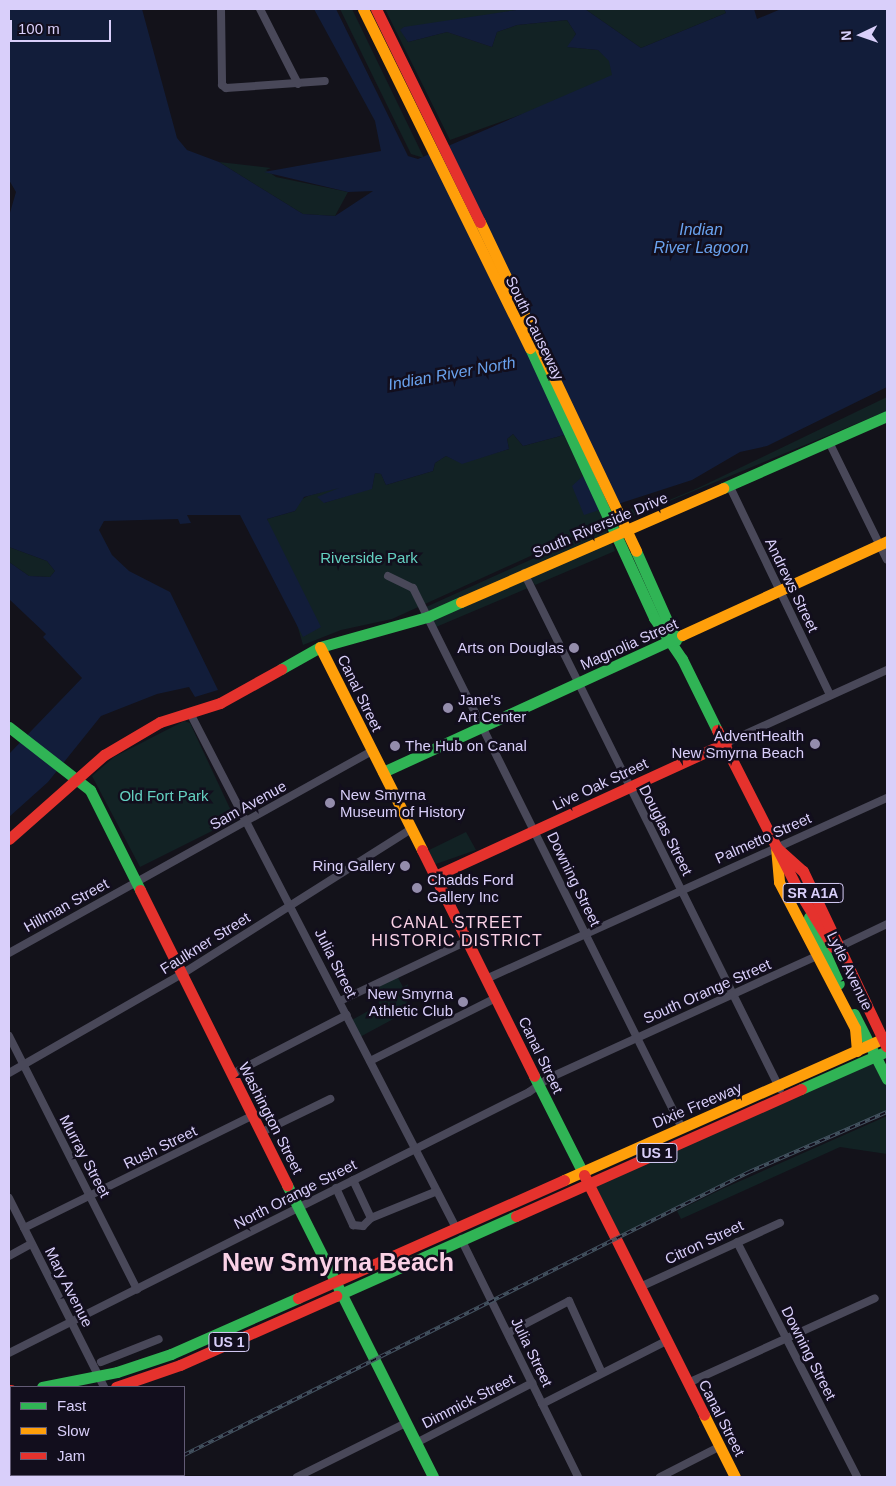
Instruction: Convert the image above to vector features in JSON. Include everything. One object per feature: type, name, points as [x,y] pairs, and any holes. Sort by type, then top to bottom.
[{"type":"main road","name":"South Causeway","points":[[363,9],[579,449],[636,580],[682,659],[726,743]]},
{"type":"main road","name":"South Causeway","points":[[376,9],[590,446],[682,659]]},
{"type":"main road","name":"South Riverside Drive","points":[[9,839],[78,777],[131,738],[190,713],[220,703],[320,647],[427,617],[524,573],[730,487],[887,416]]},
{"type":"main road","name":"Magnolia Street","points":[[383,772],[884,543]]},
{"type":"main road","name":"Canal Street","points":[[320,647],[735,1477]]},
{"type":"main road","name":"Washington Street","points":[[12,729],[78,777],[90,790],[300,1207],[433,1477]]},
{"type":"main road","name":"Live Oak Street","points":[[435,876],[726,743]]},
{"type":"main road","name":"Lytle Avenue","points":[[726,743],[804,901],[887,1080]]},
{"type":"main road","name":"SR A1A","points":[[776,847],[803,871],[886,1037]]},
{"type":"main road","name":"SR A1A","points":[[776,847],[779,882],[855,1028],[857,1051]]},
{"type":"main road","name":"Lytle Avenue","points":[[822,939],[886,1053]]},
{"type":"main road","points":[[855,1028],[870,1045],[886,1053],[886,1037]]},
{"type":"main road","name":"Dixie Freeway","points":[[335,1280],[779,1086],[886,1037]]},
{"type":"main road","name":"Dixie Freeway","points":[[419,1257],[886,1053]]},
{"type":"main road","points":[[461,1239],[484,1214]]},
{"type":"main road","points":[[419,1257],[455,1226]]},
{"type":"main road","name":"US 1","points":[[119,1386],[180,1365],[419,1257]]},
{"type":"main road","name":"US 1","points":[[54,1386],[101,1382],[171,1354],[335,1280]]},
{"type":"street","points":[[221,9],[222,85],[298,84],[325,81]]},
{"type":"street","points":[[260,9],[298,84]]},
{"type":"street","points":[[829,442],[884,543],[887,560]]},
{"type":"street","name":"Andrews Street","points":[[730,487],[830,695]]},
{"type":"street","name":"Douglas Street","points":[[524,573],[628,787],[735,993],[784,1099]]},
{"type":"street","name":"Downing Street","points":[[388,576],[413,588],[638,1036],[682,1128]]},
{"type":"street","name":"Live Oak Street","points":[[726,743],[887,670]]},
{"type":"street","name":"Julia Street","points":[[190,713],[244,822],[291,906],[455,1226]]},
{"type":"street","name":"Sam Avenue","points":[[136,881],[372,751]]},
{"type":"street","name":"Palmetto Street","points":[[486,979],[776,847],[887,800]]},
{"type":"street","name":"Faulkner Street","points":[[9,1073],[182,974],[411,829]]},
{"type":"street","name":"Hillman Street","points":[[9,953],[136,881]]},
{"type":"street","name":"South Orange Street","points":[[539,1085],[638,1036],[840,947],[887,924]]},
{"type":"street","points":[[340,1001],[467,941]]},
{"type":"street","points":[[370,1061],[496,998]]},
{"type":"street","points":[[232,1074],[347,1015]]},
{"type":"street","name":"Murray Street","points":[[9,1036],[137,1289]]},
{"type":"street","name":"North Orange Street","points":[[9,1353],[539,1085]]},
{"type":"street","points":[[262,1132],[330,1098]]},
{"type":"street","name":"Rush Street","points":[[24,1228],[254,1116]]},
{"type":"street","points":[[353,1180],[371,1218]]},
{"type":"street","points":[[336,1188],[353,1225],[363,1226],[371,1218],[437,1191]]},
{"type":"street","name":"Mary Avenue","points":[[9,1198],[101,1382]]},
{"type":"street","name":"Citron Street","points":[[640,1287],[780,1223]]},
{"type":"street","name":"Julia Street","points":[[461,1239],[578,1477]]},
{"type":"street","name":"Downing Street","points":[[737,1242],[857,1477]]},
{"type":"street","points":[[9,1256],[32,1244]]},
{"type":"street","points":[[688,1384],[875,1298]]},
{"type":"street","points":[[508,1333],[569,1301],[602,1373]]},
{"type":"street","points":[[101,1362],[160,1339]]},
{"type":"street","points":[[542,1404],[666,1340]]},
{"type":"street","name":"Dimmick Street","points":[[416,1442],[532,1383]]},
{"type":"street","name":"Dimmick Street","points":[[297,1477],[406,1423]]},
{"type":"street","points":[[660,1477],[719,1447]]},
{"type":"green space","points":[[340,9],[352,9],[424,158],[411,154]]},
{"type":"green space","points":[[385,9],[523,9],[401,30],[408,42],[447,32],[492,47],[497,32],[517,25],[567,20],[576,34],[568,47],[598,50],[618,67],[607,84],[450,140]]},
{"type":"green space","points":[[585,9],[724,9],[726,13],[641,48]]},
{"type":"green space","points":[[219,162],[271,168],[266,170],[276,177],[348,192],[335,216],[303,214]]},
{"type":"green space","points":[[887,397],[887,411],[631,517],[629,509],[655,506],[698,488]]},
{"type":"green space","name":"Riverside Park","points":[[579,431],[614,518],[392,619],[341,630],[303,645],[267,519],[295,511],[298,501],[308,496],[339,487],[340,491],[325,495],[324,503],[372,488],[375,473],[381,474],[386,485],[433,471],[435,463],[446,456],[462,463],[509,449],[507,439],[513,434],[523,446]]},
{"type":"green space","points":[[605,526],[608,534],[429,613],[426,607]]},
{"type":"green space","points":[[611,541],[615,551],[535,585],[529,575]]},
{"type":"green space","points":[[9,547],[47,561],[55,571],[50,577],[29,576],[9,562]]},
{"type":"green space","points":[[522,578],[528,588],[436,627],[432,619]]},
{"type":"green space","name":"Old Fort Park","points":[[184,721],[190,723],[233,815],[226,824],[140,867],[92,776],[114,757]]},
{"type":"green space","points":[[466,832],[476,850],[433,865],[425,852]]},
{"type":"green space","points":[[396,974],[403,987],[408,984],[405,996],[410,1010],[358,1038],[350,1021],[379,1005],[374,984]]},
{"type":"green space","points":[[874,1057],[887,1081],[887,1112],[749,1172],[616,1238],[588,1183]]},
{"type":"green space","points":[[887,1116],[887,1154],[840,1147],[681,1219],[677,1211],[722,1189]]},
{"type":"water","points":[[9,9],[142,9],[177,138],[187,150],[219,162],[303,214],[335,216],[373,191],[348,192],[264,172],[381,151],[375,121],[314,9],[336,9],[408,156],[418,159],[612,75],[609,61],[598,50],[567,47],[576,34],[567,20],[517,25],[497,32],[492,47],[447,32],[408,42],[400,30],[404,27],[523,9],[585,9],[641,48],[726,13],[724,9],[754,9],[757,19],[781,9],[887,9],[887,387],[767,446],[740,452],[692,480],[584,515],[572,486],[584,475],[564,435],[523,446],[513,434],[507,439],[509,449],[462,464],[446,456],[435,463],[433,471],[386,485],[381,474],[375,473],[372,489],[324,503],[317,497],[339,488],[304,497],[295,511],[267,519],[321,627],[303,637],[240,515],[187,515],[191,523],[180,524],[178,519],[104,521],[99,530],[112,555],[129,571],[170,592],[218,690],[195,697],[189,687],[157,694],[101,716],[48,782],[9,817],[9,754],[82,678],[43,637],[46,634],[9,599],[9,562],[29,576],[50,577],[55,571],[47,561],[9,547],[9,216],[16,192],[9,180]]},
{"type":"railway","points":[[185,1454],[749,1172],[887,1112]]},
{"type":"traffic: fast","points":[[530,348],[654,618],[682,659],[717,730]]},
{"type":"traffic: fast","points":[[723,488],[887,416]]},
{"type":"traffic: fast","points":[[636,551],[676,641]]},
{"type":"traffic: fast","points":[[281,669],[320,647],[427,617],[461,602]]},
{"type":"traffic: fast","points":[[383,772],[682,635]]},
{"type":"traffic: fast","points":[[9,727],[90,790],[140,890]]},
{"type":"traffic: fast","points":[[809,917],[839,984]]},
{"type":"traffic: fast","points":[[854,1014],[887,1079]]},
{"type":"traffic: fast","points":[[801,1089],[887,1051]]},
{"type":"traffic: fast","points":[[534,1076],[582,1171]]},
{"type":"traffic: fast","points":[[287,1185],[433,1477]]},
{"type":"traffic: fast","points":[[336,1296],[516,1216]]},
{"type":"traffic: fast","points":[[47,1386],[117,1372],[171,1354],[298,1298]]},
{"type":"traffic: slow","points":[[363,9],[530,348]]},
{"type":"traffic: slow","points":[[480,222],[636,551]]},
{"type":"traffic: slow","points":[[461,602],[723,488]]},
{"type":"traffic: slow","points":[[682,635],[887,541]]},
{"type":"traffic: slow","points":[[320,647],[422,850]]},
{"type":"traffic: slow","points":[[776,847],[779,882],[855,1028],[857,1051]]},
{"type":"traffic: slow","points":[[564,1180],[887,1037]]},
{"type":"traffic: slow","points":[[704,1415],[735,1477]]},
{"type":"traffic: jam","points":[[376,9],[480,222]]},
{"type":"traffic: jam","points":[[9,839],[104,755],[160,722],[220,703],[281,669]]},
{"type":"traffic: jam","points":[[717,730],[798,890],[833,947]]},
{"type":"traffic: jam","points":[[435,876],[726,743]]},
{"type":"traffic: jam","points":[[776,847],[803,871],[886,1046]]},
{"type":"traffic: jam","points":[[422,850],[534,1076]]},
{"type":"traffic: jam","points":[[140,890],[287,1185]]},
{"type":"traffic: jam","points":[[516,1216],[801,1089]]},
{"type":"traffic: jam","points":[[584,1175],[704,1415]]},
{"type":"traffic: jam","points":[[298,1298],[564,1180]]},
{"type":"traffic: jam","points":[[119,1386],[180,1365],[336,1296]]},
{"type":"place","name":"Arts on Douglas","points":[[574,648]]},
{"type":"place","name":"Jane's Art Center","points":[[448,708]]},
{"type":"place","name":"AdventHealth New Smyrna Beach","points":[[815,744]]},
{"type":"place","name":"The Hub on Canal","points":[[395,746]]},
{"type":"place","name":"New Smyrna Museum of History","points":[[330,803]]},
{"type":"place","name":"Ring Gallery","points":[[405,866]]},
{"type":"place","name":"Chadds Ford Gallery Inc","points":[[417,888]]},
{"type":"place","name":"New Smyrna Athletic Club","points":[[463,1002]]},
{"type":"district","name":"CANAL STREET HISTORIC DISTRICT","points":[[457,932]]},
{"type":"district","name":"New Smyrna Beach","points":[[338,1262]]},
{"type":"water label","name":"Indian River Lagoon","points":[[701,239]]},
{"type":"water label","name":"Indian River North","points":[[452,374]]}]
